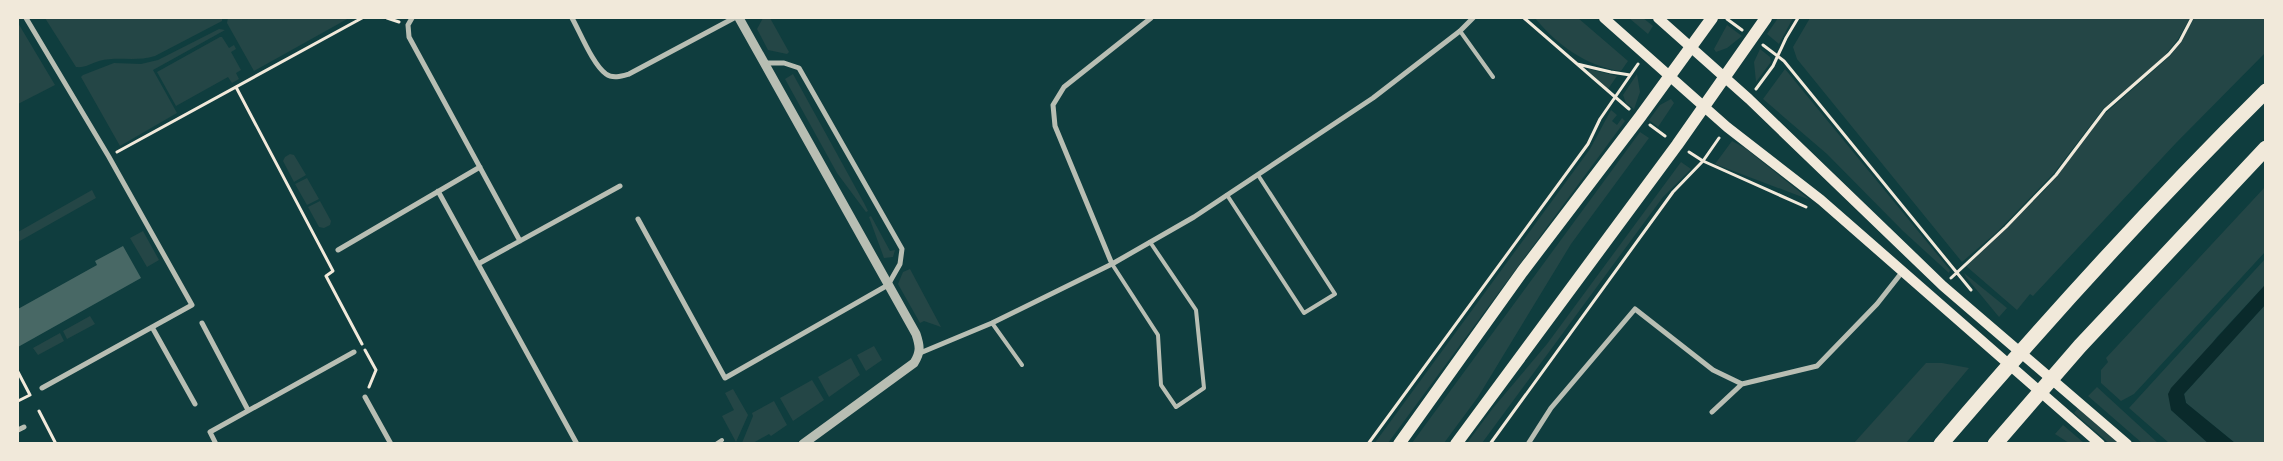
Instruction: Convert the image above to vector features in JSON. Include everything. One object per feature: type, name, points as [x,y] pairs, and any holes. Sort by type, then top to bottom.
[{"type":"highway","points":[[1941,444],[2049,319],[2198,158],[2266,92]]},
{"type":"highway","points":[[1996,444],[2012,423],[2080,346],[2266,148]]},
{"type":"main road","points":[[1604,18],[1727,127],[1821,200],[2100,444]]},
{"type":"main road","points":[[1658,18],[1692,46],[1749,99],[1943,286],[2127,444]]},
{"type":"main road","points":[[1399,444],[1522,272],[1640,117],[1712,18]]},
{"type":"main road","points":[[1456,444],[1677,145],[1766,18]]},
{"type":"street","points":[[26,18],[109,157],[192,305],[42,388]]},
{"type":"street","points":[[412,18],[408,25],[409,37],[520,241]]},
{"type":"street","points":[[572,18],[598,65],[607,75],[617,77],[629,74],[734,18]]},
{"type":"street","points":[[738,18],[920,344],[920,353],[914,363],[904,372],[803,444]]},
{"type":"street","points":[[1112,264],[1055,126],[1053,105],[1064,87],[1151,18]]},
{"type":"street","points":[[920,353],[992,323],[1112,264],[1150,242],[1258,175],[1373,98],[1460,31],[1473,18]]},
{"type":"street","points":[[638,219],[725,378],[888,285],[900,264],[902,249],[799,68],[784,63],[764,63]]},
{"type":"street","points":[[338,250],[480,167]]},
{"type":"street","points":[[478,264],[620,186]]},
{"type":"street","points":[[438,191],[576,444]]},
{"type":"street","points":[[1712,412],[1742,384],[1817,366],[1878,304],[1902,271]]},
{"type":"street","points":[[1528,444],[1550,408],[1635,309],[1713,370],[1742,384]]},
{"type":"street","points":[[202,323],[248,410]]},
{"type":"street","points":[[152,327],[195,404]]},
{"type":"street","points":[[216,444],[210,432],[354,352]]},
{"type":"street","points":[[365,397],[391,444]]},
{"type":"street","points":[[18,430],[24,427]]},
{"type":"lane","points":[[1460,31],[1493,77]]},
{"type":"lane","points":[[1227,195],[1304,313],[1335,294],[1258,175]]},
{"type":"lane","points":[[1112,264],[1158,334],[1161,385],[1176,407],[1204,388],[1196,310],[1150,242]]},
{"type":"lane","points":[[992,323],[1022,365]]},
{"type":"lane","points":[[716,444],[722,440]]},
{"type":"path","points":[[109,157],[362,18]]},
{"type":"path","points":[[1524,18],[1574,63],[1677,145],[1703,161],[1808,208]]},
{"type":"path","points":[[1724,18],[1784,60],[1975,295]]},
{"type":"path","points":[[1749,99],[1773,66],[1798,18]]},
{"type":"path","points":[[1956,272],[2006,227],[2049,182],[2105,110],[2169,54],[2180,40],[2192,18]]},
{"type":"path","points":[[1368,444],[1588,144],[1600,119],[1646,54]]},
{"type":"path","points":[[1574,63],[1630,75]]},
{"type":"path","points":[[236,87],[333,272],[326,276],[376,370],[365,397]]},
{"type":"path","points":[[1490,444],[1673,192],[1703,161],[1727,127]]},
{"type":"path","points":[[18,372],[30,395],[18,402]]},
{"type":"path","points":[[39,411],[56,444]]},
{"type":"shaded area","points":[[45,18],[222,18],[222,21],[155,56],[141,59],[113,59],[76,67]]},
{"type":"shaded area","points":[[228,18],[349,18],[254,71],[227,23]]},
{"type":"shaded area","points":[[763,18],[770,18],[789,52],[787,54],[768,50],[757,29]]},
{"type":"shaded area","points":[[1535,18],[1578,18],[1628,61],[1621,71],[1584,59],[1553,37]]},
{"type":"shaded area","points":[[1629,18],[1643,18],[1653,26],[1648,34]]},
{"type":"shaded area","points":[[1778,18],[1793,18],[1779,44],[1767,34]]},
{"type":"shaded area","points":[[1810,18],[2190,18],[2178,39],[2162,59],[2103,109],[2054,173],[1997,232],[1962,262],[1797,59],[1793,47]]},
{"type":"shaded area","points":[[2194,18],[2265,18],[2265,53],[2176,143],[2033,296],[2030,294],[2017,310],[1966,266],[2045,190],[2099,119],[2171,55]]},
{"type":"shaded area","points":[[18,23],[55,85],[18,104]]},
{"type":"shaded area","points":[[1727,25],[1742,36],[1727,48],[1716,52],[1714,49]]},
{"type":"shaded area","points":[[219,29],[225,30],[153,70],[177,113],[120,146],[81,77],[114,63],[141,64],[158,60]]},
{"type":"shaded area","points":[[222,37],[229,48],[234,45],[236,49],[231,52],[241,70],[236,73],[239,79],[232,83],[228,77],[176,106],[157,72]]},
{"type":"shaded area","points":[[1760,49],[1770,57],[1771,62],[1756,82],[1754,62]]},
{"type":"shaded area","points":[[1589,69],[1617,76],[1608,89],[1588,71]]},
{"type":"shaded area","points":[[1785,69],[1950,270],[1949,273],[1903,231],[1827,154],[1763,99]]},
{"type":"shaded area","points":[[793,74],[868,211],[866,212],[837,173],[785,79]]},
{"type":"shaded area","points":[[1637,74],[1640,92],[1634,109],[1626,103],[1623,95]]},
{"type":"shaded area","points":[[1671,99],[1674,103],[1658,127],[1649,120],[1660,105]]},
{"type":"shaded area","points":[[1611,110],[1617,115],[1612,121],[1617,125],[1622,118],[1625,121],[1388,443],[1374,444],[1590,149]]},
{"type":"shaded area","points":[[1640,132],[1649,138],[1571,244],[1478,397],[1444,443],[1412,443]]},
{"type":"shaded area","points":[[1732,141],[1745,148],[1810,200],[1715,164]]},
{"type":"shaded area","points":[[290,154],[294,155],[306,175],[294,182],[283,161]]},
{"type":"shaded area","points":[[1681,162],[1691,169],[1663,197],[1482,443],[1467,443],[1493,408],[1547,344]]},
{"type":"shaded area","points":[[307,178],[319,199],[307,205],[295,184]]},
{"type":"shaded area","points":[[2265,187],[2265,252],[2134,394],[2121,401],[2101,383],[2101,370],[2108,362],[2106,358]]},
{"type":"shaded area","points":[[92,190],[96,198],[18,242],[18,232]]},
{"type":"shaded area","points":[[320,201],[331,221],[330,225],[324,228],[319,227],[308,207]]},
{"type":"shaded area","points":[[871,216],[890,251],[895,250],[893,257],[884,258],[869,217]]},
{"type":"shaded area","points":[[143,231],[159,260],[147,267],[130,238]]},
{"type":"shaded area","points":[[2265,259],[2265,285],[2216,338],[2171,410],[2208,443],[2169,443],[2129,408]]},
{"type":"shaded area","points":[[910,269],[941,327],[924,321],[920,323],[898,284],[903,272]]},
{"type":"shaded area","points":[[1964,273],[2007,308],[1999,317],[1966,277]]},
{"type":"shaded area","points":[[2265,285],[2265,305],[2184,394],[2186,403],[2235,443],[2208,443],[2171,410],[2168,394],[2171,388]]},
{"type":"shaded area","points":[[2265,305],[2265,443],[2235,443],[2186,403],[2184,394]]},
{"type":"shaded area","points":[[90,316],[95,324],[67,339],[63,331]]},
{"type":"shaded area","points":[[60,333],[64,341],[38,355],[33,348]]},
{"type":"shaded area","points":[[874,346],[882,360],[866,371],[857,355]]},
{"type":"shaded area","points":[[851,358],[860,375],[829,397],[818,377]]},
{"type":"shaded area","points":[[1926,363],[1942,363],[1969,368],[1906,443],[1854,443]]},
{"type":"shaded area","points":[[812,380],[824,400],[793,421],[780,398]]},
{"type":"shaded area","points":[[2097,387],[2158,443],[2142,443],[2088,396]]},
{"type":"shaded area","points":[[733,389],[748,415],[736,442],[722,416],[734,410],[725,393]]},
{"type":"shaded area","points":[[774,401],[787,425],[771,436],[769,434],[753,443],[742,443],[753,416],[752,413]]},
{"type":"shaded area","points":[[2078,408],[2118,443],[2109,443],[2074,413]]},
{"type":"shaded area","points":[[2063,425],[2084,443],[2069,443],[2055,434]]},
{"type":"building","points":[[123,246],[141,278],[18,347],[18,309],[97,265],[95,261]]}]
